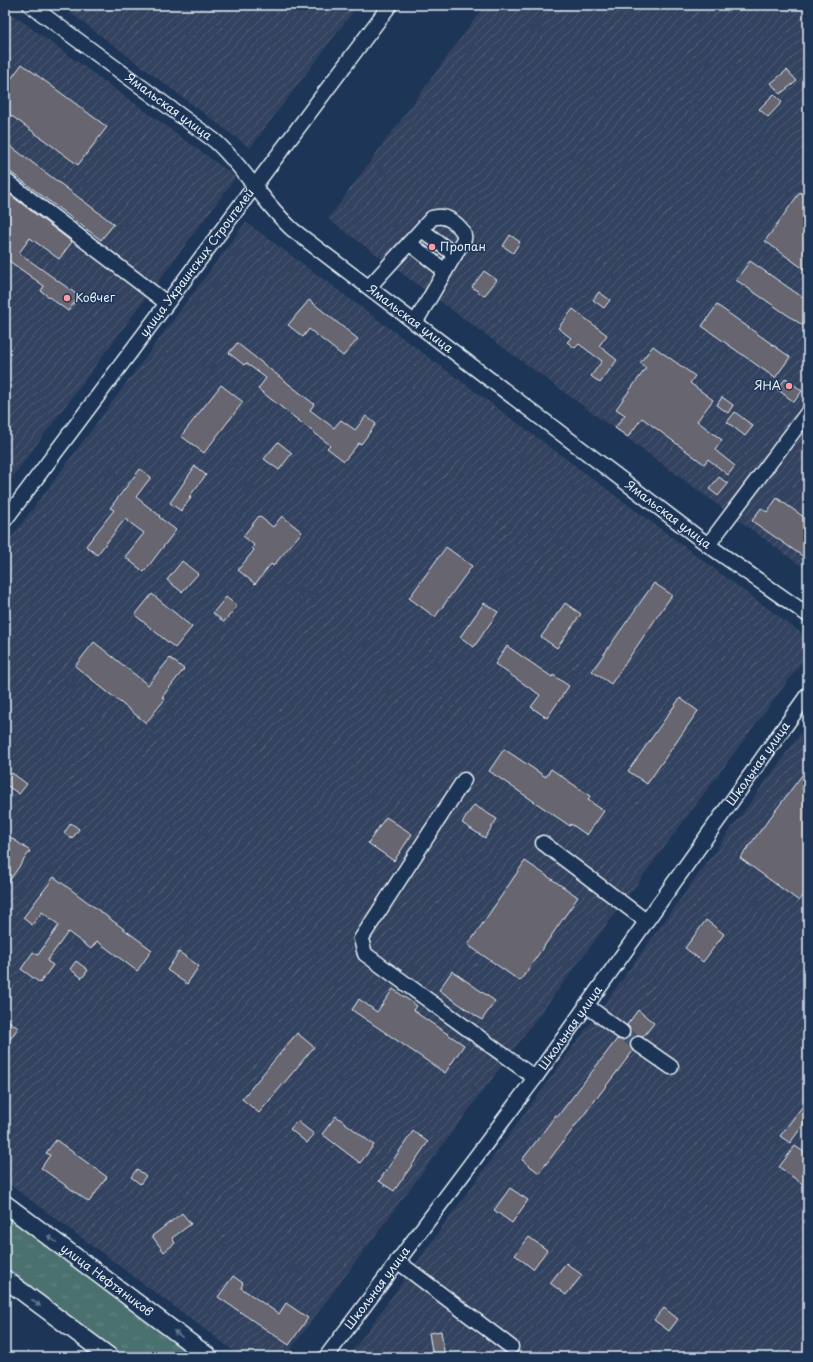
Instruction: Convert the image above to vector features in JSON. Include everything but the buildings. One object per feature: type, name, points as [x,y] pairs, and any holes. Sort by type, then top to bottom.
[{"type":"main road","name":"улица Нефтяников","points":[[5,1204],[209,1357]]},
{"type":"main road","points":[[5,1279],[110,1357]]},
{"type":"street","name":"Ямальская улица","points":[[30,5],[215,141],[240,166],[283,221],[708,545],[808,615]]},
{"type":"street","name":"улица Украинских Строителей","points":[[5,520],[390,5]]},
{"type":"street","points":[[5,180],[164,301]]},
{"type":"street","points":[[369,288],[432,218],[441,216],[461,229],[465,236],[415,323]]},
{"type":"street","points":[[422,230],[455,254]]},
{"type":"street","points":[[409,243],[445,271]]},
{"type":"street","points":[[708,545],[808,412]]},
{"type":"street","name":"Школьная улица","points":[[326,1357],[535,1078],[808,694]]},
{"type":"street","points":[[464,780],[361,939],[365,954],[535,1078]]},
{"type":"street","points":[[543,842],[646,921]]},
{"type":"street","points":[[586,1005],[622,1032]]},
{"type":"street","points":[[638,1044],[671,1068]]},
{"type":"street","points":[[397,1261],[511,1347]]},
{"type":"shaded area","points":[[60,5],[358,5],[250,148]]},
{"type":"shaded area","points":[[485,5],[808,5],[808,571],[328,219]]},
{"type":"shaded area","points":[[5,9],[236,177],[5,487]]},
{"type":"shaded area","points":[[246,222],[808,638],[808,654],[285,1357],[242,1357],[5,1181],[5,546]]},
{"type":"shaded area","points":[[808,723],[808,1357],[348,1357]]},
{"type":"green space","points":[[5,1212],[198,1357],[124,1357],[5,1271]]},
{"type":"tunnel","points":[[622,1032],[638,1044]]},
{"type":"place","name":"Пропан","points":[[432,247]]},
{"type":"place","name":"Ковчег","points":[[67,298]]},
{"type":"place","name":"ЯНА","points":[[789,386]]}]
